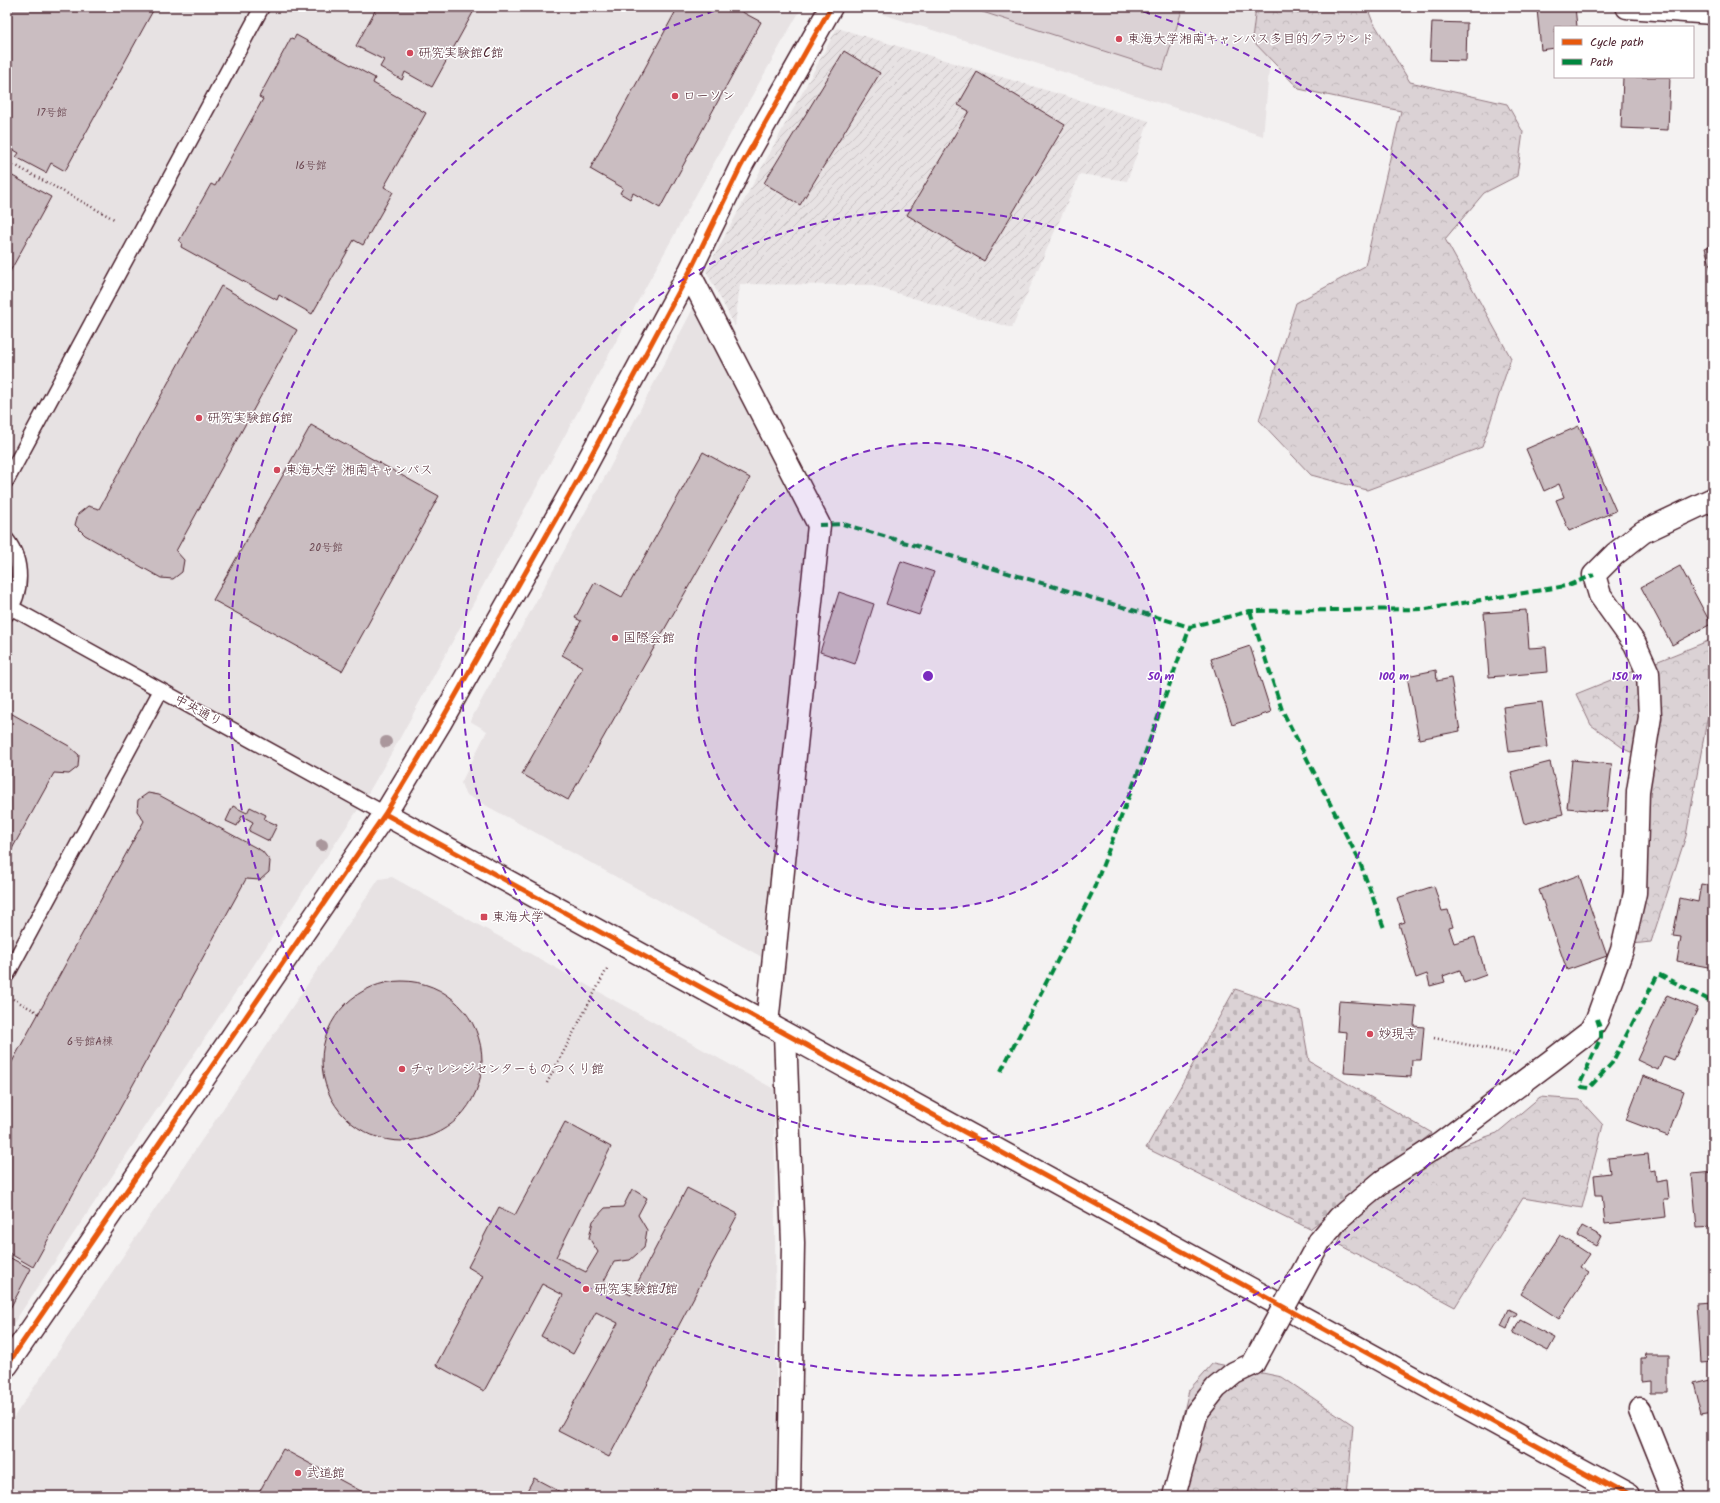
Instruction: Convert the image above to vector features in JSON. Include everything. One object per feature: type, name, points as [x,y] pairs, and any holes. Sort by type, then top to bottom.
[{"type":"street","points":[[7,1366],[385,814],[440,723],[579,478],[689,273],[742,166],[831,7]]},
{"type":"street","points":[[1628,7],[1713,13]]},
{"type":"street","points":[[689,273],[819,525],[776,1029],[793,1243],[789,1496]]},
{"type":"street","points":[[1174,1496],[1197,1412],[1216,1388],[1234,1373],[1253,1364],[1319,1242],[1339,1218],[1382,1181],[1440,1144],[1590,1031],[1622,950],[1635,894],[1638,791],[1650,717],[1648,673],[1634,644],[1600,595],[1594,575],[1615,554],[1642,532],[1713,500]]},
{"type":"street","points":[[385,814],[1628,1496]]},
{"type":"street","points":[[1640,1409],[1675,1496]]},
{"type":"lane","points":[[7,480],[262,7]]},
{"type":"lane","points":[[7,540],[13,548],[19,568],[18,588],[9,611]]},
{"type":"lane","name":"中央通り","points":[[9,611],[161,690],[385,814]]},
{"type":"lane","points":[[7,975],[161,690]]},
{"type":"path","points":[[7,161],[114,219]]},
{"type":"path","points":[[547,1083],[621,944]]},
{"type":"path","points":[[7,995],[39,1013]]},
{"type":"path","points":[[1434,1038],[1551,1061]]},
{"type":"shaded area","name":"東海大学 湘南キャンパス","points":[[7,7],[802,7],[697,193],[395,747],[363,802],[7,1333]]},
{"type":"shaded area","points":[[870,7],[1275,7],[1263,136],[873,11]]},
{"type":"shaded area","points":[[837,28],[1149,121],[1127,181],[1080,174],[1012,328],[870,285],[740,284],[735,326],[706,271]]},
{"type":"shaded area","points":[[697,301],[712,310],[807,528],[762,957],[465,794],[461,783],[487,731],[470,721],[608,471]]},
{"type":"shaded area","points":[[392,877],[774,1089],[777,1496],[7,1496],[7,1427],[379,879]]},
{"type":"green space","name":"東海大学湘南キャンパス多目的グラウンド","points":[[967,7],[1183,7],[1163,70]]},
{"type":"green space","points":[[1256,7],[1367,7],[1372,20],[1410,82],[1507,104],[1523,132],[1517,176],[1484,193],[1445,239],[1511,358],[1482,447],[1367,490],[1311,475],[1259,420],[1296,303],[1365,266],[1401,111],[1299,89],[1252,40]]},
{"type":"green space","points":[[1713,639],[1713,708],[1707,720],[1686,836],[1651,942],[1623,945],[1622,885],[1649,760],[1626,750],[1591,725],[1576,694]]},
{"type":"green space","points":[[1235,989],[1300,1011],[1309,1061],[1432,1133],[1310,1229],[1146,1148]]},
{"type":"green space","points":[[1540,1097],[1580,1100],[1603,1125],[1582,1208],[1523,1198],[1455,1307],[1338,1244],[1357,1199],[1426,1158],[1497,1133]]},
{"type":"green space","points":[[1213,1363],[1282,1377],[1353,1425],[1347,1496],[1164,1496],[1189,1390]]},
{"type":"building","points":[[7,7],[155,7],[65,171],[51,163],[46,173],[16,157],[19,153],[7,146]]},
{"type":"building","name":"研究実験館C館","points":[[377,7],[476,7],[432,87],[405,72],[402,80],[380,67],[384,60],[356,46]]},
{"type":"building","name":"ローソン","points":[[678,7],[733,7],[761,22],[660,208],[633,193],[630,199],[620,193],[623,188],[590,169]]},
{"type":"building","points":[[1575,7],[1577,26],[1554,26],[1554,48],[1541,50],[1537,9]]},
{"type":"building","points":[[1432,22],[1467,23],[1466,61],[1430,60]]},
{"type":"building","points":[[296,35],[375,78],[373,83],[426,113],[384,187],[393,192],[363,245],[354,240],[312,314],[279,295],[277,300],[181,247],[182,243],[179,241],[211,184],[215,186],[263,99],[259,97],[291,38],[294,39]]},
{"type":"building","points":[[844,51],[880,73],[800,205],[764,183]]},
{"type":"building","points":[[977,72],[1065,125],[984,261],[907,215],[969,111],[958,105]]},
{"type":"building","points":[[1623,78],[1670,78],[1668,130],[1621,128]]},
{"type":"building","points":[[7,173],[51,197],[7,277]]},
{"type":"building","points":[[1713,245],[1713,275],[1705,248]]},
{"type":"building","name":"研究実験館G館","points":[[221,286],[297,330],[176,551],[184,560],[182,572],[173,579],[161,578],[85,535],[75,525],[78,514],[88,506],[99,509]]},
{"type":"building","points":[[311,425],[439,496],[342,671],[213,600]]},
{"type":"building","points":[[1579,426],[1616,511],[1569,531],[1556,500],[1564,497],[1559,484],[1544,491],[1526,449]]},
{"type":"building","name":"国際会館","points":[[703,452],[750,478],[568,800],[522,774],[583,667],[562,655],[581,621],[575,618],[595,582],[622,597]]},
{"type":"building","points":[[901,561],[934,572],[919,615],[886,604]]},
{"type":"building","points":[[1680,566],[1711,624],[1672,645],[1641,587]]},
{"type":"building","points":[[839,592],[874,604],[855,664],[820,652]]},
{"type":"building","points":[[1526,610],[1529,648],[1546,647],[1548,672],[1489,677],[1484,613]]},
{"type":"building","points":[[1250,646],[1271,712],[1232,725],[1211,659]]},
{"type":"building","points":[[1436,670],[1437,681],[1451,678],[1460,731],[1419,739],[1407,676]]},
{"type":"building","points":[[1542,702],[1548,747],[1509,752],[1503,707]]},
{"type":"building","points":[[7,711],[69,746],[79,755],[78,767],[69,774],[54,773],[7,858]]},
{"type":"building","points":[[1572,760],[1612,764],[1607,812],[1567,808]]},
{"type":"building","points":[[1550,762],[1563,814],[1524,824],[1511,772]]},
{"type":"building","points":[[148,793],[159,795],[262,851],[270,861],[269,872],[260,880],[246,879],[33,1267],[7,1252],[7,1071],[144,821],[137,811],[138,800]]},
{"type":"building","points":[[233,806],[247,813],[250,807],[266,815],[264,819],[277,825],[269,841],[249,831],[253,822],[242,816],[237,826],[226,821]]},
{"type":"building","points":[[1579,875],[1607,956],[1567,970],[1539,890]]},
{"type":"building","points":[[1701,884],[1713,886],[1713,968],[1677,961],[1681,937],[1673,936],[1680,898],[1698,902]]},
{"type":"building","points":[[1434,886],[1442,911],[1448,910],[1453,927],[1449,928],[1454,943],[1475,937],[1486,975],[1464,983],[1460,970],[1443,976],[1445,982],[1430,986],[1427,974],[1416,978],[1399,924],[1405,922],[1397,898]]},
{"type":"building","name":"チャレンジセンターものつくり館","points":[[402,981],[432,987],[453,999],[464,1010],[476,1031],[482,1061],[476,1091],[464,1112],[453,1123],[432,1135],[402,1141],[372,1135],[351,1123],[340,1112],[328,1091],[322,1061],[328,1031],[340,1010],[351,999],[372,987]]},
{"type":"building","points":[[1667,995],[1698,1008],[1674,1060],[1664,1056],[1658,1070],[1637,1060]]},
{"type":"building","points":[[1339,1001],[1416,1006],[1414,1026],[1424,1027],[1421,1060],[1412,1060],[1411,1077],[1344,1073],[1347,1032],[1337,1031]]},
{"type":"building","points":[[1643,1076],[1684,1091],[1668,1136],[1626,1120]]},
{"type":"building","name":"研究実験館J館","points":[[565,1122],[611,1147],[556,1257],[586,1272],[598,1252],[589,1238],[593,1221],[605,1208],[623,1207],[632,1189],[647,1198],[638,1215],[647,1230],[644,1248],[630,1260],[614,1262],[604,1281],[631,1295],[687,1188],[738,1214],[609,1457],[558,1431],[618,1323],[596,1312],[573,1354],[541,1336],[563,1295],[542,1284],[484,1391],[436,1365],[483,1276],[468,1267],[499,1207],[515,1215]]},
{"type":"building","points":[[1648,1154],[1650,1171],[1655,1170],[1656,1182],[1667,1180],[1669,1199],[1664,1199],[1666,1217],[1605,1224],[1602,1195],[1596,1195],[1594,1175],[1610,1173],[1608,1158]]},
{"type":"building","points":[[1713,1172],[1713,1227],[1697,1228],[1692,1174]]},
{"type":"building","points":[[1582,1226],[1601,1236],[1596,1246],[1577,1236]]},
{"type":"building","points":[[1560,1235],[1589,1254],[1580,1267],[1589,1273],[1559,1319],[1521,1294]]},
{"type":"building","points":[[7,1256],[31,1269],[7,1314]]},
{"type":"building","points":[[1713,1302],[1713,1361],[1701,1362],[1697,1303]]},
{"type":"building","points":[[1509,1309],[1517,1313],[1515,1317],[1512,1316],[1507,1329],[1501,1326]]},
{"type":"building","points":[[1520,1320],[1555,1338],[1548,1351],[1513,1333]]},
{"type":"building","points":[[1646,1354],[1668,1354],[1668,1393],[1651,1393],[1651,1380],[1641,1381],[1641,1358],[1645,1358]]},
{"type":"building","points":[[1713,1378],[1713,1413],[1701,1415],[1693,1383]]},
{"type":"building","name":"武道館","points":[[283,1449],[370,1496],[257,1496]]},
{"type":"building","points":[[534,1478],[568,1496],[524,1496]]},
{"type":"marked path","points":[[819,525],[843,524],[1190,627],[1250,611],[1426,609],[1566,586],[1594,575]]},
{"type":"marked path","points":[[1250,611],[1282,710],[1359,860],[1384,928]]},
{"type":"marked path","points":[[1001,1071],[1093,891],[1142,762],[1190,627]]},
{"type":"marked path","points":[[1597,1019],[1601,1031],[1601,1037],[1580,1084],[1582,1087],[1589,1088],[1612,1063],[1658,974],[1713,1002]]},
{"type":"cycle path","points":[[7,1365],[385,814],[440,723],[579,478],[689,273],[741,166],[831,7]]},
{"type":"cycle path","points":[[385,814],[1628,1496]]},
{"type":"place","name":"東海大学湘南キャンパス多目的グラウンド","points":[[1119,39]]},
{"type":"place","name":"研究実験館C館","points":[[410,53]]},
{"type":"place","name":"ローソン","points":[[675,96]]},
{"type":"place","name":"研究実験館G館","points":[[199,418]]},
{"type":"place","name":"東海大学 湘南キャンパス","points":[[277,470]]},
{"type":"place","name":"国際会館","points":[[615,638]]},
{"type":"place","name":"東海大学","points":[[484,917]]},
{"type":"place","name":"妙現寺","points":[[1370,1034]]},
{"type":"place","name":"チャレンジセンターものつくり館","points":[[402,1069]]},
{"type":"place","name":"研究実験館J館","points":[[586,1289]]},
{"type":"place","name":"武道館","points":[[298,1473]]}]
